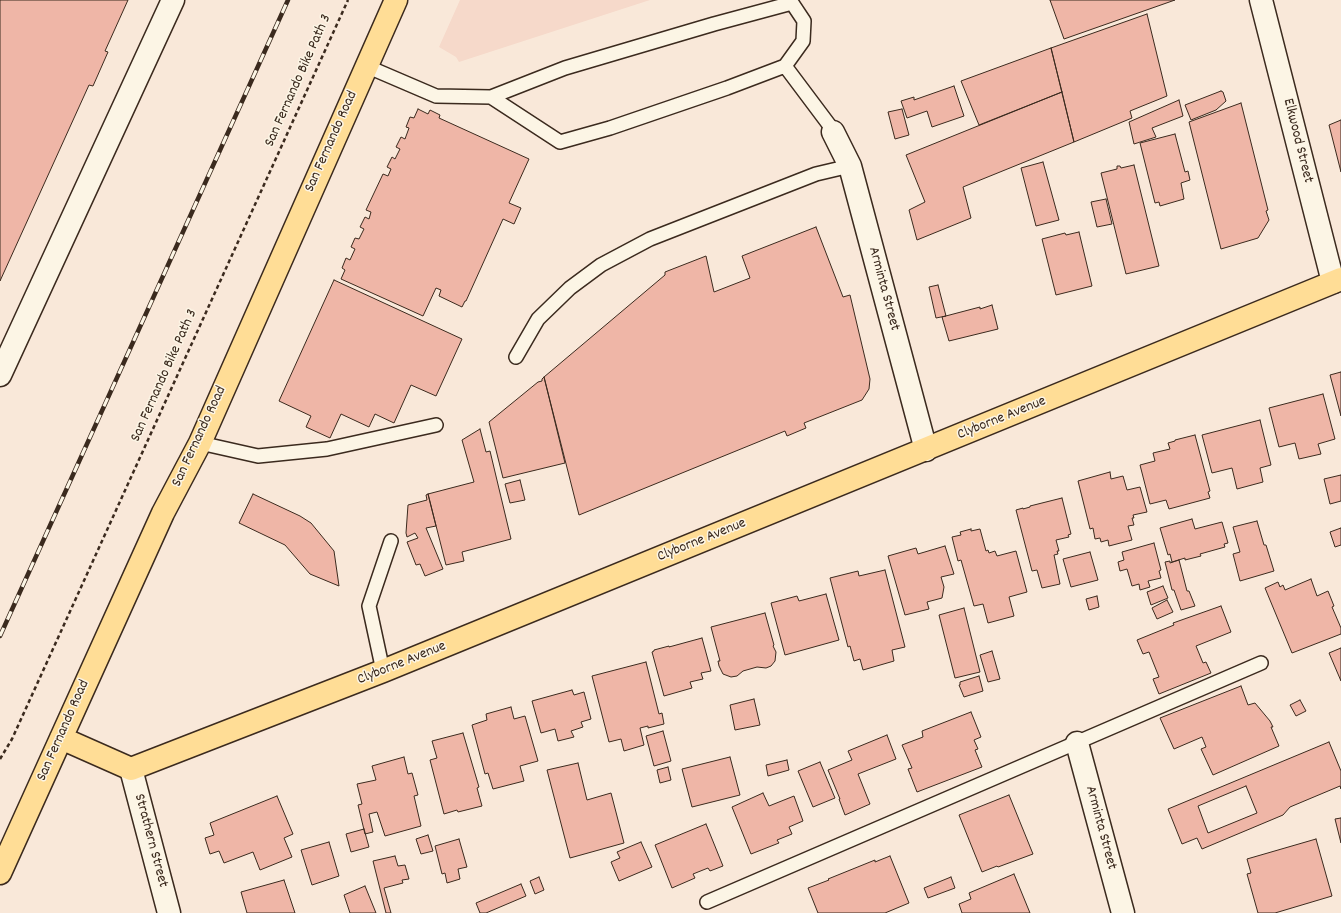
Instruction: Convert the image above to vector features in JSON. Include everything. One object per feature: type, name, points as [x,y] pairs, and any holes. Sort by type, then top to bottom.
[{"type":"main road","name":"San Fernando Road","points":[[0,872],[163,514],[200,443],[396,0]]},
{"type":"main road","name":"Clyborne Avenue","points":[[131,769],[383,672],[1337,281]]},
{"type":"main road","points":[[61,738],[131,769]]},
{"type":"street","points":[[0,375],[172,0]]},
{"type":"street","name":"Elkwood Street","points":[[1261,0],[1337,281]]},
{"type":"street","name":"Arminta Street","points":[[833,132],[850,166],[926,450]]},
{"type":"street","name":"Arminta Street","points":[[1077,743],[1123,913]]},
{"type":"street","name":"Strathern Street","points":[[131,769],[169,913]]},
{"type":"lane","points":[[366,66],[436,96],[491,97],[565,68],[714,24],[792,3],[804,21],[803,41],[785,66],[727,88],[610,128],[560,142],[491,97]]},
{"type":"lane","points":[[785,66],[833,132]]},
{"type":"lane","points":[[516,357],[538,319],[570,288],[601,265],[657,236],[816,174],[850,166]]},
{"type":"lane","points":[[200,443],[258,456],[327,449],[436,425]]},
{"type":"lane","points":[[383,672],[369,606],[391,541]]},
{"type":"lane","points":[[707,902],[1261,663]]},
{"type":"path","name":"San Fernando Bike Path 3","points":[[0,759],[15,732],[348,0]]},
{"type":"shaded area","points":[[460,0],[650,0],[459,62],[456,57],[439,47]]},
{"type":"building","points":[[0,0],[128,0],[105,51],[108,52],[93,86],[89,85],[0,281]]},
{"type":"building","points":[[1050,0],[1175,0],[1064,39]]},
{"type":"building","points":[[1147,14],[1167,96],[1130,111],[1132,118],[1074,142],[1051,48]]},
{"type":"building","points":[[1051,48],[1062,92],[979,125],[961,81]]},
{"type":"building","points":[[954,86],[964,116],[932,127],[927,111],[907,118],[901,101],[914,97],[914,100]]},
{"type":"building","points":[[1221,91],[1223,92],[1226,101],[1216,110],[1191,120],[1185,105]]},
{"type":"building","points":[[1062,92],[1074,142],[963,187],[971,218],[917,240],[909,210],[925,202],[906,155]]},
{"type":"building","points":[[1179,100],[1183,116],[1152,128],[1156,137],[1134,144],[1129,122]]},
{"type":"building","points":[[1241,103],[1268,210],[1266,211],[1269,220],[1258,238],[1221,249],[1189,122]]},
{"type":"building","points":[[418,109],[428,114],[430,110],[440,115],[439,118],[529,159],[509,203],[521,208],[514,224],[503,219],[462,307],[439,296],[441,290],[436,288],[423,316],[341,279],[345,270],[342,268],[346,258],[350,260],[355,249],[351,247],[355,238],[359,239],[364,229],[360,227],[365,217],[369,219],[371,212],[366,210],[383,174],[388,176],[391,169],[387,167],[392,157],[395,159],[400,149],[396,147],[401,137],[405,139],[409,128],[406,127],[410,117],[414,118]]},
{"type":"building","points":[[902,109],[909,135],[895,139],[888,112]]},
{"type":"building","points":[[1341,120],[1341,172],[1329,125]]},
{"type":"building","points":[[1175,134],[1185,172],[1188,171],[1190,180],[1181,183],[1184,199],[1160,206],[1159,202],[1155,203],[1140,143]]},
{"type":"building","points":[[1043,162],[1059,220],[1036,226],[1021,168]]},
{"type":"building","points":[[1134,165],[1159,266],[1126,274],[1101,173],[1117,169],[1117,166],[1120,166],[1121,168]]},
{"type":"building","points":[[1106,199],[1112,224],[1097,227],[1091,202]]},
{"type":"building","points":[[816,227],[843,297],[850,295],[870,379],[869,389],[862,400],[804,423],[806,428],[787,436],[785,431],[579,515],[544,377],[665,275],[665,272],[706,256],[714,292],[750,278],[742,256]]},
{"type":"building","points":[[1079,232],[1092,286],[1056,295],[1042,239],[1065,233],[1066,235]]},
{"type":"building","points":[[334,280],[462,339],[436,396],[411,385],[394,423],[375,414],[369,427],[341,414],[330,438],[306,427],[311,416],[279,401]]},
{"type":"building","points":[[938,285],[946,316],[936,318],[929,287]]},
{"type":"building","points":[[992,305],[998,329],[949,341],[942,317]]},
{"type":"building","points":[[1341,372],[1341,416],[1330,375]]},
{"type":"building","points":[[544,377],[565,463],[503,478],[489,422],[538,382],[542,381]]},
{"type":"building","points":[[1323,394],[1335,439],[1318,444],[1321,454],[1299,459],[1295,443],[1279,447],[1269,408]]},
{"type":"building","points":[[1260,420],[1271,465],[1260,468],[1263,482],[1237,489],[1232,468],[1212,473],[1202,435]]},
{"type":"building","points":[[480,429],[486,452],[490,451],[511,539],[462,552],[464,561],[446,565],[428,494],[474,482],[462,440]]},
{"type":"building","points":[[1195,435],[1210,491],[1208,492],[1210,498],[1169,509],[1166,500],[1150,504],[1140,465],[1155,461],[1153,453],[1170,449],[1168,443]]},
{"type":"building","points":[[1110,472],[1111,479],[1123,476],[1127,490],[1140,487],[1147,512],[1133,515],[1134,518],[1132,518],[1134,525],[1128,526],[1132,540],[1109,546],[1108,540],[1101,542],[1100,538],[1095,539],[1093,528],[1090,529],[1078,481]]},
{"type":"building","points":[[1341,475],[1341,501],[1330,504],[1324,479]]},
{"type":"building","points":[[520,480],[525,500],[510,503],[505,484]]},
{"type":"building","points":[[253,494],[300,516],[311,523],[334,551],[339,586],[310,574],[285,545],[239,523]]},
{"type":"building","points":[[428,494],[436,526],[426,528],[443,569],[425,576],[420,564],[416,565],[407,542],[418,538],[415,533],[407,537],[406,533],[408,505],[427,500],[426,495]]},
{"type":"building","points":[[1062,498],[1071,534],[1068,535],[1069,537],[1056,540],[1059,551],[1057,551],[1058,554],[1054,555],[1060,584],[1042,588],[1037,570],[1032,571],[1016,510]]},
{"type":"building","points":[[1192,519],[1195,529],[1222,522],[1228,543],[1224,544],[1225,547],[1200,554],[1201,556],[1185,560],[1185,558],[1172,562],[1170,554],[1168,555],[1160,528]]},
{"type":"building","points":[[1257,521],[1274,571],[1240,581],[1233,554],[1240,552],[1233,527]]},
{"type":"building","points":[[1341,528],[1341,545],[1335,547],[1330,532]]},
{"type":"building","points":[[971,529],[971,531],[980,529],[986,551],[988,550],[989,553],[995,551],[997,556],[1016,551],[1027,592],[1009,597],[1014,616],[988,623],[983,604],[974,606],[961,560],[958,561],[952,537],[961,535],[960,532]]},
{"type":"building","points":[[1154,543],[1161,570],[1159,571],[1161,578],[1148,581],[1150,587],[1140,590],[1139,584],[1132,586],[1127,569],[1120,571],[1118,562],[1124,560],[1122,552]]},
{"type":"building","points":[[945,546],[954,574],[941,577],[944,587],[942,598],[927,602],[929,609],[905,615],[888,556],[916,548],[918,554]]},
{"type":"building","points":[[1090,552],[1098,580],[1071,587],[1063,559]]},
{"type":"building","points":[[1179,560],[1187,591],[1189,591],[1195,606],[1181,610],[1174,590],[1172,590],[1165,562],[1170,561],[1170,563]]},
{"type":"building","points":[[885,570],[905,647],[892,650],[894,661],[863,670],[860,659],[854,661],[850,646],[848,647],[830,578],[858,571],[859,576]]},
{"type":"building","points":[[1311,579],[1317,596],[1328,591],[1334,606],[1332,607],[1341,628],[1341,634],[1292,653],[1265,588],[1278,582],[1280,587],[1283,585],[1285,590]]},
{"type":"building","points":[[1163,586],[1168,598],[1151,605],[1147,592]]},
{"type":"building","points":[[826,594],[839,640],[785,655],[771,603],[797,596],[799,601]]},
{"type":"building","points":[[1097,596],[1099,607],[1089,610],[1086,599]]},
{"type":"building","points":[[1167,600],[1173,612],[1157,619],[1152,608]]},
{"type":"building","points":[[1221,606],[1231,632],[1196,646],[1203,663],[1206,662],[1211,673],[1159,694],[1153,679],[1159,677],[1149,652],[1143,654],[1137,640],[1174,625],[1173,623]]},
{"type":"building","points":[[964,608],[980,672],[955,678],[939,615]]},
{"type":"building","points":[[765,613],[774,645],[773,646],[776,652],[775,661],[771,666],[766,668],[757,667],[743,671],[737,676],[731,677],[723,674],[719,666],[718,661],[720,661],[711,627]]},
{"type":"building","points":[[702,638],[711,671],[701,673],[703,679],[690,682],[692,688],[664,696],[652,652],[654,650]]},
{"type":"building","points":[[1341,648],[1341,681],[1329,653]]},
{"type":"building","points":[[992,651],[1000,679],[988,682],[980,655]]},
{"type":"building","points":[[646,662],[659,714],[662,713],[664,724],[648,728],[648,726],[640,728],[644,745],[624,751],[621,739],[609,742],[592,676]]},
{"type":"building","points":[[979,676],[983,691],[964,697],[959,685],[960,682]]},
{"type":"building","points":[[1241,686],[1248,705],[1255,703],[1270,721],[1279,746],[1213,775],[1201,749],[1206,747],[1202,737],[1174,749],[1160,718]]},
{"type":"building","points":[[572,690],[574,695],[584,692],[591,719],[581,722],[583,727],[571,731],[574,737],[558,741],[555,729],[541,733],[532,701]]},
{"type":"building","points":[[754,699],[760,725],[735,730],[730,705]]},
{"type":"building","points":[[1300,700],[1306,711],[1296,716],[1290,705]]},
{"type":"building","points":[[511,707],[514,719],[525,716],[538,761],[520,766],[524,781],[493,789],[488,773],[485,774],[472,725],[487,720],[486,714]]},
{"type":"building","points":[[971,712],[981,737],[974,740],[978,749],[975,750],[982,767],[917,792],[908,769],[912,768],[902,745],[923,737],[922,731]]},
{"type":"building","points":[[663,731],[671,761],[654,766],[646,736]]},
{"type":"building","points":[[463,733],[479,787],[477,788],[482,806],[458,812],[457,810],[444,814],[430,760],[437,758],[432,741]]},
{"type":"building","points":[[887,735],[896,759],[858,774],[870,804],[845,815],[828,770],[852,760],[848,751]]},
{"type":"building","points":[[1329,742],[1341,771],[1341,789],[1340,786],[1290,807],[1283,815],[1202,849],[1197,838],[1182,844],[1168,809]],"holes":[[[1246,786],[1257,813],[1208,833],[1198,806]]]},
{"type":"building","points":[[404,757],[408,774],[412,773],[418,795],[414,796],[421,826],[385,836],[377,812],[369,814],[373,832],[365,834],[358,805],[362,804],[357,784],[376,780],[372,766]]},
{"type":"building","points":[[730,757],[740,795],[692,807],[682,769]]},
{"type":"building","points":[[787,760],[789,770],[768,776],[766,765]]},
{"type":"building","points":[[820,762],[835,798],[813,807],[798,771]]},
{"type":"building","points":[[578,763],[587,800],[611,793],[624,843],[570,858],[547,770]]},
{"type":"building","points":[[668,767],[671,780],[660,783],[657,770]]},
{"type":"building","points":[[763,793],[769,806],[794,796],[803,821],[789,827],[792,834],[777,840],[779,843],[751,854],[732,807]]},
{"type":"building","points":[[1009,795],[1033,854],[982,872],[959,815]]},
{"type":"building","points":[[277,796],[293,834],[284,838],[292,857],[260,870],[253,852],[224,863],[219,851],[210,854],[205,838],[214,835],[210,823]]},
{"type":"building","points":[[1341,818],[1341,843],[1335,819]]},
{"type":"building","points":[[706,824],[723,866],[710,871],[708,868],[693,874],[695,878],[672,888],[655,845]]},
{"type":"building","points":[[364,829],[369,847],[351,852],[346,834]]},
{"type":"building","points":[[428,835],[433,851],[421,854],[416,839]]},
{"type":"building","points":[[459,839],[467,867],[458,869],[460,879],[447,883],[445,873],[442,874],[435,846]]},
{"type":"building","points":[[1316,839],[1332,896],[1275,913],[1258,913],[1247,874],[1251,873],[1247,859]]},
{"type":"building","points":[[329,842],[339,876],[312,885],[301,850]]},
{"type":"building","points":[[641,842],[652,867],[619,881],[611,862],[620,858],[617,852]]},
{"type":"building","points":[[395,856],[398,866],[405,865],[409,879],[402,880],[403,883],[384,888],[391,913],[386,913],[373,861]]},
{"type":"building","points":[[890,856],[909,903],[885,913],[818,913],[808,888],[875,860],[875,862]]},
{"type":"building","points":[[1014,874],[1030,913],[962,913],[959,904],[971,899],[969,893]]},
{"type":"building","points":[[539,877],[544,890],[535,894],[530,881]]},
{"type":"building","points":[[951,877],[955,888],[928,898],[924,888]]},
{"type":"building","points":[[284,880],[295,913],[247,913],[241,892]]},
{"type":"building","points":[[521,884],[526,896],[486,913],[480,913],[476,903]]},
{"type":"building","points":[[365,886],[376,913],[350,913],[344,895]]},
{"type":"railway","points":[[0,636],[288,0]]}]
